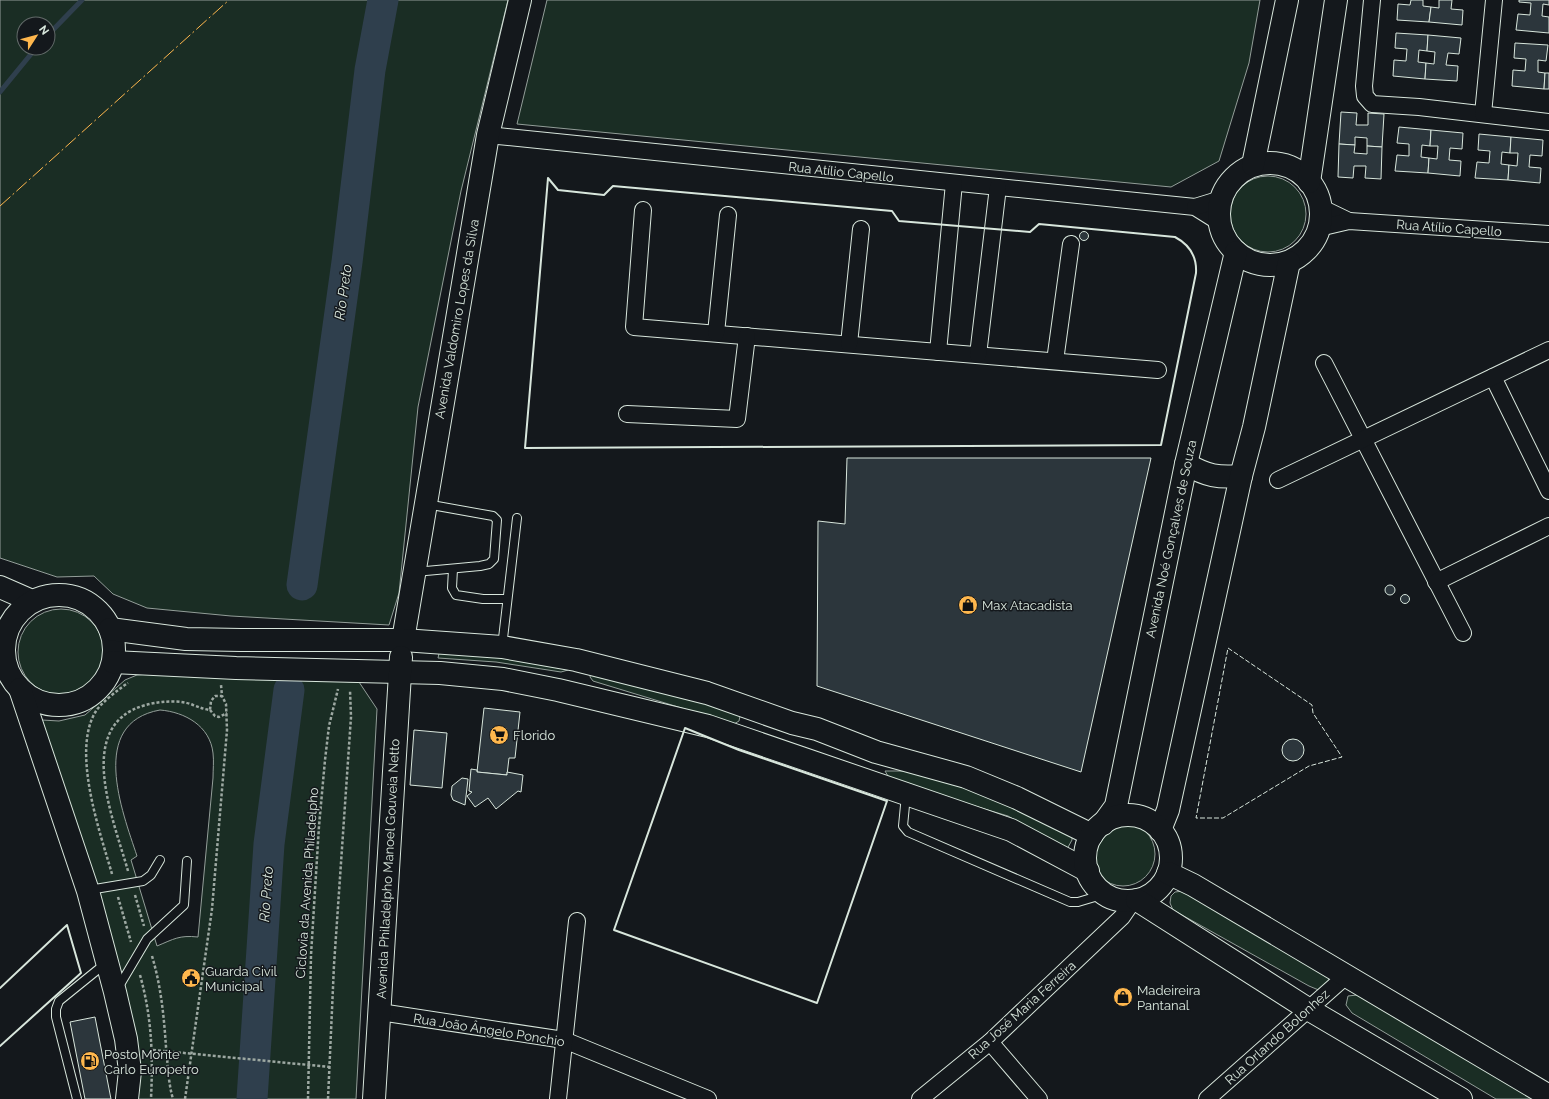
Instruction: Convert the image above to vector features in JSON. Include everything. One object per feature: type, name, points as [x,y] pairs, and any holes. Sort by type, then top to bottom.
[{"type":"main road","name":"Avenida Valdomiro Lopes da Silva","points":[[403,640],[488,135],[520,0]]},
{"type":"main road","points":[[1253,165],[1287,0]]},
{"type":"main road","points":[[1309,182],[1336,0]]},
{"type":"main road","points":[[1274,163],[1293,169],[1309,182],[1316,193],[1320,217],[1313,242],[1302,254],[1289,262],[1271,265],[1252,262],[1236,252],[1225,238],[1219,222],[1221,199],[1228,184],[1239,173],[1253,165],[1274,163]]},
{"type":"main road","name":"Avenida Noé Gonçalves de Souza","points":[[1098,830],[1116,806],[1186,464],[1236,252]]},
{"type":"main road","points":[[1160,830],[1168,810],[1241,476],[1254,427],[1289,262]]},
{"type":"main road","points":[[1186,464],[1203,474],[1220,478],[1241,476]]},
{"type":"main road","points":[[0,587],[32,601]]},
{"type":"main road","points":[[20,689],[40,702],[63,705],[86,699],[103,684],[113,662],[114,645],[110,629],[97,610],[77,598],[54,595],[32,601],[15,616],[5,637],[2,658],[10,676],[20,689],[88,890],[126,1039],[130,1071],[128,1099]]},
{"type":"main road","points":[[110,629],[186,639],[403,640],[502,647],[576,660],[707,693],[792,723],[816,729],[876,752],[966,777],[1098,830]]},
{"type":"main road","name":"Avenida Philadelpho Manoel Gouveia Netto","points":[[374,1099],[403,640]]},
{"type":"main road","points":[[571,693],[576,660]]},
{"type":"main road","points":[[113,662],[236,668],[341,676],[400,671],[484,676],[571,693],[708,726],[1011,830],[1088,871]]},
{"type":"main road","points":[[729,734],[756,724],[792,723]]},
{"type":"main road","points":[[825,767],[863,766],[868,763],[876,752]]},
{"type":"main road","points":[[1123,902],[1155,892],[1162,884],[1168,873],[1170,853],[1168,842],[1160,830],[1145,819],[1136,816],[1116,817],[1098,830],[1086,851],[1088,871],[1092,880],[1123,902],[1461,1099]]},
{"type":"main road","points":[[1168,873],[1193,885],[1549,1096]]},
{"type":"street","points":[[1372,0],[1364,86],[1365,96],[1372,104],[1483,114],[1549,122]]},
{"type":"street","points":[[1483,114],[1494,0]]},
{"type":"street","name":"Rua Atílio Capello","points":[[488,135],[1195,207],[1221,199]]},
{"type":"street","points":[[938,352],[954,183]]},
{"type":"street","points":[[978,355],[998,187]]},
{"type":"street","name":"Rua Atílio Capello","points":[[1195,207],[1219,222]]},
{"type":"street","points":[[643,210],[634,327],[1158,370]]},
{"type":"street","points":[[716,333],[728,215]]},
{"type":"street","name":"Rua Atílio Capello","points":[[1320,217],[1350,221],[1549,234]]},
{"type":"street","points":[[850,344],[861,229]]},
{"type":"street","points":[[1055,361],[1071,244]]},
{"type":"street","points":[[628,414],[737,419],[747,336]]},
{"type":"street","points":[[1278,480],[1549,350]]},
{"type":"street","points":[[1324,363],[1463,633]]},
{"type":"street","points":[[1493,377],[1549,491]]},
{"type":"street","points":[[1436,582],[1549,526]]},
{"type":"street","name":"Rua José Maria Ferreira","points":[[920,1099],[990,1042],[1123,902]]},
{"type":"street","points":[[558,1099],[577,921]]},
{"type":"street","name":"Rua Orlando Bolonhez","points":[[1207,1099],[1346,976]]},
{"type":"street","name":"Rua João Ângelo Ponchio","points":[[380,1012],[564,1040],[708,1099]]},
{"type":"street","points":[[990,1042],[1039,1099]]},
{"type":"lane","points":[[414,572],[484,565],[494,559],[497,520],[493,516],[426,504]]},
{"type":"lane","points":[[502,647],[517,518]]},
{"type":"lane","points":[[453,569],[452,588],[456,595],[507,599]]},
{"type":"lane","points":[[906,794],[903,826],[908,832],[1070,902],[1123,902]]},
{"type":"lane","points":[[88,890],[143,881],[151,875],[160,860]]},
{"type":"lane","points":[[115,992],[147,939],[184,905],[187,862]]},
{"type":"lane","points":[[77,1099],[56,1017],[56,1009],[59,1002],[107,963]]},
{"type":"path","name":"Ciclovia da Avenida Philadelpho","points":[[308,1099],[311,955],[319,826],[328,733],[341,676]]},
{"type":"path","points":[[328,1099],[334,964],[351,716],[350,684],[341,676]]},
{"type":"path","points":[[133,680],[116,692],[96,710],[86,747],[86,767],[90,794],[148,1003],[153,1050],[151,1099]]},
{"type":"path","points":[[185,1099],[212,909],[227,713],[226,704],[222,696]]},
{"type":"path","points":[[210,710],[215,716],[219,717],[227,713]]},
{"type":"path","points":[[153,1050],[330,1067]]},
{"type":"green space","points":[[0,0],[508,0],[461,191],[418,407],[399,593],[389,625],[231,616],[147,608],[113,594],[94,576],[57,577],[0,558]]},
{"type":"green space","points":[[547,0],[1260,0],[1249,63],[1219,161],[1171,187],[517,124]]},
{"type":"green space","points":[[1268,176],[1283,179],[1295,187],[1303,199],[1306,214],[1303,229],[1295,241],[1283,249],[1268,252],[1253,249],[1241,241],[1233,229],[1230,214],[1233,199],[1241,187],[1253,179]]},
{"type":"green space","points":[[61,609],[77,612],[85,616],[97,628],[101,636],[104,652],[101,668],[97,676],[85,688],[77,692],[61,695],[45,692],[37,688],[25,676],[21,668],[18,652],[21,636],[25,628],[37,616],[45,612]]},
{"type":"green space","points":[[440,649],[568,666],[568,670],[561,672],[496,662],[438,658]]},
{"type":"green space","points":[[591,671],[737,710],[740,716],[739,721],[734,724],[593,681],[590,677]]},
{"type":"green space","points":[[149,674],[359,682],[377,709],[356,1099],[135,1099],[42,720],[59,721],[85,715],[125,680],[137,675]],"holes":[[[160,710],[169,711],[187,717],[195,722],[207,735],[211,743],[213,753],[213,778],[198,937],[181,937],[157,946],[131,860],[137,856],[124,816],[119,793],[116,771],[117,750],[124,732],[138,718]]]},
{"type":"green space","points":[[885,771],[908,771],[1018,804],[1072,832],[1072,840],[1067,849],[1008,816],[891,781]]},
{"type":"green space","points":[[1123,822],[1135,825],[1146,831],[1152,842],[1155,854],[1152,866],[1146,877],[1135,883],[1123,886],[1111,883],[1100,877],[1094,866],[1091,854],[1094,842],[1100,831],[1111,825]]},
{"type":"green space","points":[[1184,891],[1329,976],[1329,987],[1321,991],[1309,986],[1173,910],[1170,903],[1171,896],[1175,892]]},
{"type":"green space","points":[[1357,995],[1535,1099],[1496,1099],[1352,1013],[1346,1005],[1348,996]]},
{"type":"building","points":[[1411,0],[1423,0],[1423,6],[1431,7],[1429,22],[1397,20],[1398,4],[1410,5]]},
{"type":"building","points":[[1439,0],[1452,0],[1451,9],[1463,10],[1462,25],[1429,22],[1431,7],[1439,8]]},
{"type":"building","points":[[1519,0],[1549,0],[1549,5],[1543,4],[1542,16],[1549,17],[1549,33],[1516,30],[1518,14],[1530,15],[1531,3],[1519,2]]},
{"type":"building","points":[[1396,33],[1428,35],[1427,51],[1419,50],[1418,62],[1426,63],[1425,79],[1393,76],[1394,60],[1406,61],[1407,49],[1395,48]]},
{"type":"building","points":[[1428,35],[1461,38],[1459,54],[1448,53],[1446,65],[1458,66],[1457,81],[1425,79],[1426,63],[1434,64],[1435,52],[1427,51]]},
{"type":"building","points":[[1515,43],[1548,45],[1546,61],[1538,60],[1538,72],[1545,73],[1544,89],[1512,86],[1513,70],[1525,71],[1526,59],[1514,58]]},
{"type":"building","points":[[1545,73],[1549,73],[1549,89],[1544,89]]},
{"type":"building","points":[[1341,112],[1357,113],[1356,125],[1368,125],[1368,113],[1384,114],[1382,147],[1367,146],[1367,138],[1355,137],[1355,145],[1339,144]]},
{"type":"building","points":[[1399,127],[1431,130],[1430,146],[1422,145],[1421,157],[1429,158],[1428,173],[1395,171],[1397,155],[1409,156],[1409,144],[1397,143]]},
{"type":"building","points":[[1431,130],[1463,133],[1462,149],[1450,148],[1449,160],[1461,161],[1460,176],[1428,173],[1429,158],[1437,159],[1438,146],[1430,146]]},
{"type":"building","points":[[1479,134],[1511,137],[1510,153],[1502,152],[1501,164],[1509,165],[1508,180],[1475,178],[1477,162],[1489,163],[1490,151],[1478,150]]},
{"type":"building","points":[[1511,137],[1543,140],[1542,156],[1530,155],[1529,167],[1541,168],[1540,183],[1508,180],[1509,165],[1517,166],[1518,153],[1510,153]]},
{"type":"building","points":[[1339,144],[1355,145],[1354,153],[1367,154],[1367,146],[1382,147],[1381,179],[1365,178],[1366,166],[1354,166],[1353,178],[1338,177]]},
{"type":"building","points":[[1084,231],[1089,236],[1084,241],[1079,236]]},
{"type":"building","name":"Max Atacadista","points":[[847,458],[1151,458],[1081,772],[817,686],[818,521],[845,524]]},
{"type":"building","points":[[1388,585],[1392,585],[1395,590],[1392,595],[1388,595],[1385,592],[1385,588]]},
{"type":"building","points":[[1405,594],[1410,599],[1405,604],[1400,599]]},
{"type":"building","name":"Florido","points":[[484,708],[520,712],[515,758],[509,758],[507,775],[477,772]]},
{"type":"building","points":[[414,730],[447,733],[442,788],[410,785]]},
{"type":"building","points":[[1293,739],[1301,742],[1304,750],[1301,758],[1293,761],[1285,758],[1282,750],[1285,742]]},
{"type":"building","points":[[471,769],[477,770],[477,772],[507,775],[507,772],[523,775],[521,792],[518,791],[496,809],[488,798],[475,807],[467,796],[472,792],[469,791]]},
{"type":"building","points":[[462,778],[468,779],[465,805],[453,800],[451,795],[452,786]]},
{"type":"building","name":"Posto Monte Carlo Europetro","points":[[95,1017],[111,1099],[85,1099],[70,1022]]},
{"type":"waterway","points":[[56,27],[82,0]]},
{"type":"waterway","name":"Rio Preto","points":[[302,585],[347,262],[370,70],[383,0]]},
{"type":"waterway","points":[[0,92],[29,56]]},
{"type":"waterway","name":"Rio Preto","points":[[252,1099],[269,844],[289,690]]},
{"type":"fence","points":[[1228,648],[1312,705],[1313,713],[1342,757],[1309,766],[1223,818],[1196,818],[1228,648]]},
{"type":"wall","points":[[548,178],[558,190],[604,195],[613,186],[892,211],[899,221],[1030,232],[1039,224],[1175,237],[1185,244],[1192,252],[1195,261],[1196,273],[1161,445],[525,448],[548,178]]},
{"type":"wall","points":[[685,728],[739,750],[887,801],[817,1003],[614,930],[685,728]]},
{"type":"wall","points":[[0,988],[67,925],[81,973],[0,1046]]},
{"type":"power","points":[[0,206],[229,0]]},
{"type":"place","name":"Max Atacadista","points":[[968,605]]},
{"type":"place","name":"Florido","points":[[499,735]]},
{"type":"place","name":"Guarda Civil Municipal","points":[[191,978]]},
{"type":"place","name":"Madeireira Pantanal","points":[[1123,997]]},
{"type":"place","name":"Posto Monte Carlo Europetro","points":[[90,1061]]}]
